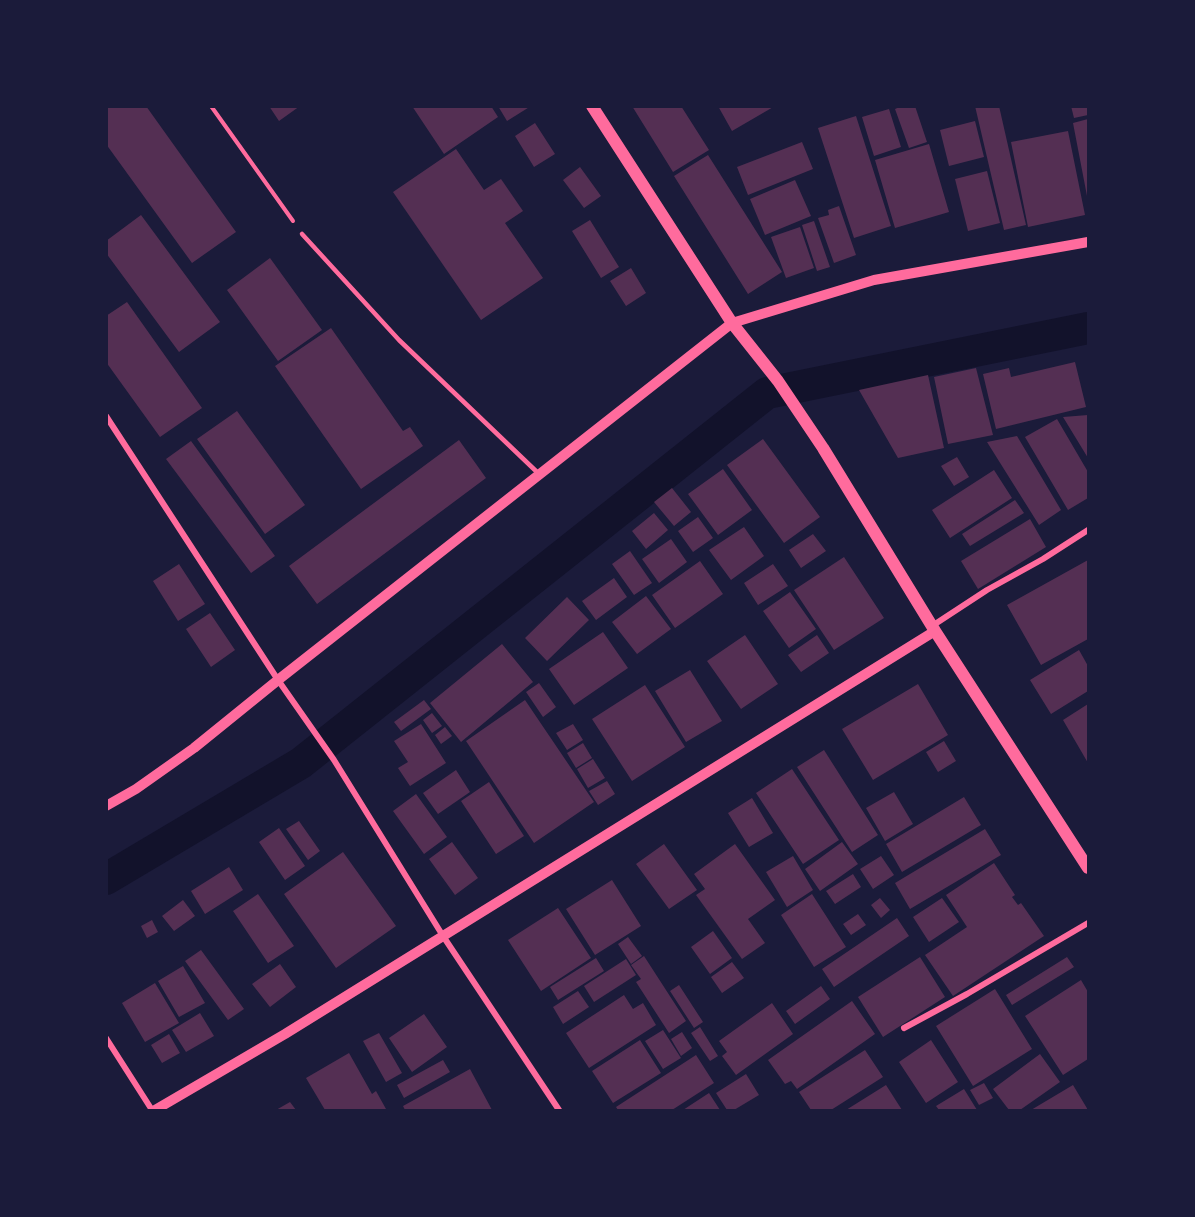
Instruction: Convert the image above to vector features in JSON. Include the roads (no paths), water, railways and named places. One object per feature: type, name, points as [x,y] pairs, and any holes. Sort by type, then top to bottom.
[{"type":"main road","points":[[592,106],[732,323],[778,381],[823,448],[934,628],[1089,868]]},
{"type":"street","points":[[106,806],[136,789],[194,748],[732,323],[874,280],[1089,242]]},
{"type":"street","points":[[106,416],[278,680],[334,760],[443,936],[559,1110]]},
{"type":"street","points":[[106,1038],[154,1110],[285,1034],[443,936],[934,628],[987,590],[1089,530]]},
{"type":"street","points":[[904,1028],[1089,923]]},
{"type":"lane","points":[[302,234],[399,339],[540,474]]},
{"type":"waterway","points":[[106,879],[301,763],[767,393],[1088,328]]}]
